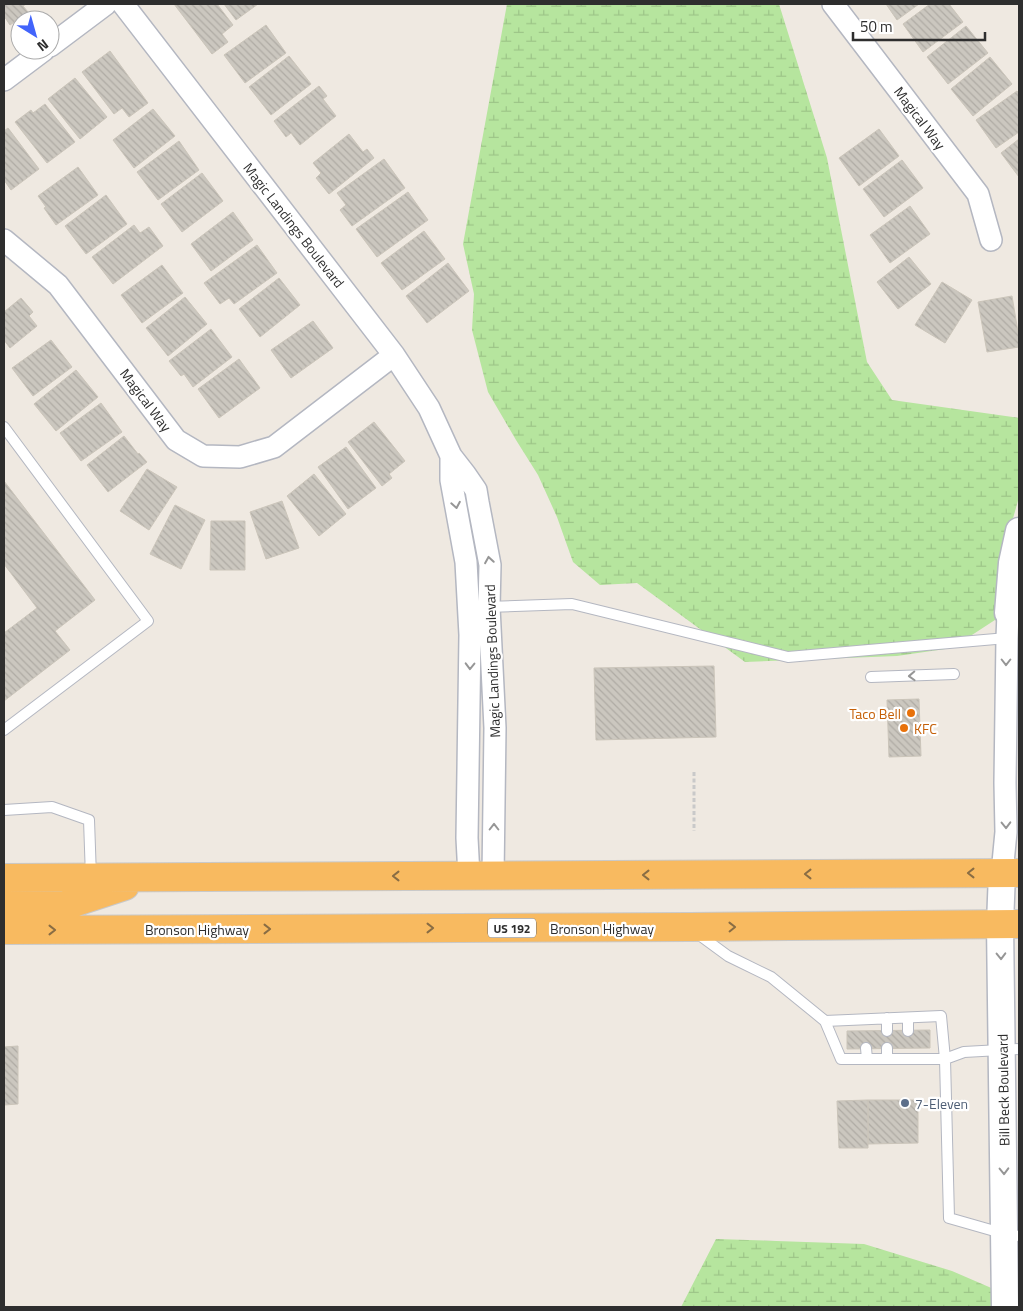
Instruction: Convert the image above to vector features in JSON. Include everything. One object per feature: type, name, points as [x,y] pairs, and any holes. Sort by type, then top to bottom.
[{"type":"highway","points":[[4,878],[1010,873]]},
{"type":"highway","points":[[4,905],[64,906],[150,878]]},
{"type":"highway","name":"Bronson Highway","points":[[4,930],[1010,924]]},
{"type":"street","points":[[60,38],[106,4]]},
{"type":"street","name":"Magic Landings Boulevard","points":[[123,4],[394,355],[429,408],[451,456],[476,490],[490,565],[479,607],[495,728],[481,876]]},
{"type":"street","name":"Magical Way","points":[[833,4],[978,194],[991,240]]},
{"type":"street","points":[[4,80],[31,60]]},
{"type":"street","name":"Magical Way","points":[[4,240],[58,284],[176,440],[202,456],[240,457],[274,447],[394,355]]},
{"type":"street","points":[[1010,873],[1006,832],[1005,774],[1012,563],[1019,531]]},
{"type":"street","name":"Bill Beck Boulevard","points":[[1005,1307],[1012,1235],[1010,873]]},
{"type":"lane","points":[[4,427],[148,622],[4,730]]},
{"type":"lane","points":[[479,607],[572,604],[788,657],[1011,622]]},
{"type":"lane","points":[[871,677],[954,674]]},
{"type":"lane","points":[[4,810],[52,807],[89,820],[91,878]]},
{"type":"lane","points":[[690,927],[728,956],[771,977],[825,1021],[841,1059],[945,1059],[964,1052],[1011,1050]]},
{"type":"lane","points":[[825,1021],[941,1016],[945,1059],[950,1218],[1012,1235]]},
{"type":"lane","points":[[887,1018],[887,1031]]},
{"type":"lane","points":[[908,1018],[908,1031]]},
{"type":"lane","points":[[865,1019],[866,1031]]},
{"type":"lane","points":[[866,1048],[867,1060]]},
{"type":"lane","points":[[887,1048],[887,1059]]},
{"type":"lane","points":[[908,1048],[908,1059]]},
{"type":"path","points":[[694,772],[694,831]]},
{"type":"green space","points":[[507,4],[779,4],[827,158],[867,362],[892,400],[1019,418],[1019,497],[1010,529],[998,618],[952,648],[897,656],[745,662],[637,583],[600,585],[573,562],[557,517],[538,475],[488,392],[472,330],[474,294],[463,244]]},
{"type":"green space","points":[[716,1239],[864,1244],[952,1271],[996,1290],[996,1307],[681,1307]]},
{"type":"building","points":[[4,4],[26,4],[23,6],[26,10],[10,10],[10,25],[4,16]]},
{"type":"building","points":[[174,4],[217,4],[233,25],[222,34],[228,42],[212,54]]},
{"type":"building","points":[[224,4],[258,4],[236,20]]},
{"type":"building","points":[[886,4],[919,4],[897,20]]},
{"type":"building","points":[[930,4],[949,4],[963,22],[923,52],[903,24]]},
{"type":"building","points":[[266,25],[286,53],[245,83],[224,55]]},
{"type":"building","points":[[966,26],[988,53],[948,84],[927,57]]},
{"type":"building","points":[[110,51],[148,103],[129,117],[122,108],[114,114],[82,72]]},
{"type":"building","points":[[289,56],[311,84],[271,115],[249,87]]},
{"type":"building","points":[[990,57],[1012,84],[973,116],[951,89]]},
{"type":"building","points":[[75,78],[107,117],[80,139],[48,99]]},
{"type":"building","points":[[319,86],[327,96],[323,99],[336,116],[300,145],[291,133],[286,137],[274,121]]},
{"type":"building","points":[[1017,91],[1019,94],[1019,132],[996,148],[976,120]]},
{"type":"building","points":[[45,104],[75,142],[47,163],[15,122],[31,110],[33,113]]},
{"type":"building","points":[[153,109],[175,136],[134,168],[113,140]]},
{"type":"building","points":[[8,128],[39,169],[11,190],[4,180],[4,131]]},
{"type":"building","points":[[879,129],[899,156],[859,186],[839,158]]},
{"type":"building","points":[[349,134],[363,152],[367,149],[374,158],[329,194],[316,178],[321,173],[313,163]]},
{"type":"building","points":[[1019,139],[1019,177],[1001,153]]},
{"type":"building","points":[[179,141],[199,170],[158,200],[137,172]]},
{"type":"building","points":[[384,159],[405,188],[352,226],[340,210],[346,205],[337,193]]},
{"type":"building","points":[[902,160],[923,188],[884,217],[863,189]]},
{"type":"building","points":[[78,167],[98,195],[56,225],[38,196]]},
{"type":"building","points":[[202,173],[223,201],[182,232],[161,204]]},
{"type":"building","points":[[408,192],[428,220],[377,257],[356,229]]},
{"type":"building","points":[[106,195],[127,224],[86,254],[65,226]]},
{"type":"building","points":[[910,206],[930,234],[890,263],[870,235]]},
{"type":"building","points":[[233,212],[253,240],[211,271],[191,244]]},
{"type":"building","points":[[134,225],[140,233],[149,227],[163,246],[113,284],[92,257]]},
{"type":"building","points":[[424,231],[445,259],[402,290],[381,263]]},
{"type":"building","points":[[257,245],[277,273],[234,304],[229,298],[220,304],[204,283]]},
{"type":"building","points":[[909,257],[931,284],[898,309],[877,282]]},
{"type":"building","points":[[448,263],[469,291],[427,323],[406,296]]},
{"type":"building","points":[[162,265],[183,293],[142,323],[121,295]]},
{"type":"building","points":[[279,278],[300,305],[260,337],[239,309]]},
{"type":"building","points":[[942,282],[972,300],[945,343],[915,325]]},
{"type":"building","points":[[1012,296],[1019,347],[987,352],[978,302]]},
{"type":"building","points":[[185,297],[207,324],[168,356],[146,328]]},
{"type":"building","points":[[21,298],[33,312],[29,316],[37,326],[10,348],[4,340],[4,312]]},
{"type":"building","points":[[313,321],[333,348],[291,378],[271,350]]},
{"type":"building","points":[[211,329],[232,357],[193,387],[184,374],[181,376],[169,361]]},
{"type":"building","points":[[51,340],[72,367],[33,396],[12,368]]},
{"type":"building","points":[[239,359],[260,388],[219,418],[198,389]]},
{"type":"building","points":[[76,370],[98,397],[56,431],[34,404]]},
{"type":"building","points":[[101,403],[122,432],[81,461],[60,433]]},
{"type":"building","points":[[374,422],[405,461],[389,474],[392,478],[382,486],[348,442]]},
{"type":"building","points":[[124,436],[147,462],[108,492],[87,465]]},
{"type":"building","points":[[346,447],[376,488],[348,509],[318,467]]},
{"type":"building","points":[[147,469],[177,487],[149,530],[120,511]]},
{"type":"building","points":[[314,474],[346,514],[319,536],[287,496]]},
{"type":"building","points":[[4,481],[95,600],[55,631],[70,650],[4,701],[4,633],[37,608],[4,564]]},
{"type":"building","points":[[282,501],[299,548],[266,559],[250,512]]},
{"type":"building","points":[[175,505],[205,520],[181,569],[150,554]]},
{"type":"building","points":[[211,521],[245,521],[245,570],[210,570]]},
{"type":"building","points":[[714,666],[716,737],[596,740],[594,668]]},
{"type":"building","name":"KFC","points":[[919,699],[921,756],[889,757],[887,700]]},
{"type":"building","points":[[930,1030],[930,1048],[847,1049],[847,1031]]},
{"type":"building","points":[[18,1046],[18,1104],[4,1105],[4,1047]]},
{"type":"building","points":[[868,1100],[918,1100],[918,1143],[868,1144]]},
{"type":"building","points":[[868,1100],[868,1148],[839,1148],[837,1101]]},
{"type":"place","name":"Taco Bell","points":[[911,713]]},
{"type":"place","name":"KFC","points":[[904,728]]},
{"type":"place","name":"7-Eleven","points":[[905,1103]]}]
